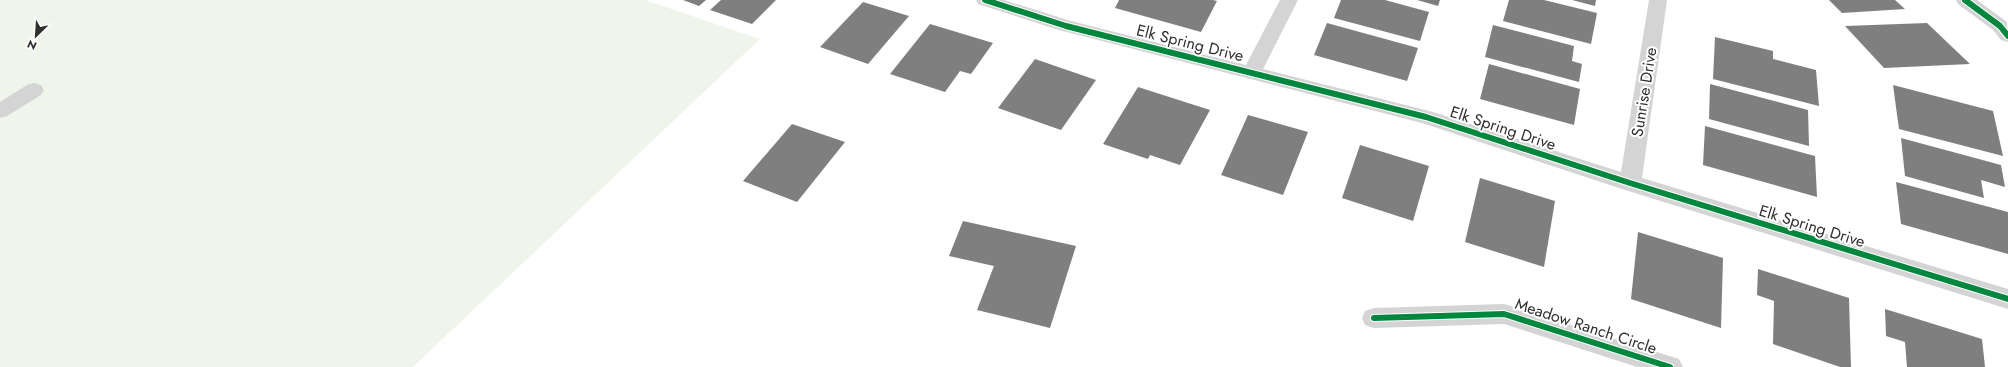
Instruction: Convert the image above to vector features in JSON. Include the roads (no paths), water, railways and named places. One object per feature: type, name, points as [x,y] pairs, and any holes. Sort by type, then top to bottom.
[{"type":"street","name":"Elk Spring Drive","points":[[985,0],[1066,26],[1426,117],[1630,183],[2008,299]]},
{"type":"street","points":[[1252,72],[1289,0]]},
{"type":"street","name":"Sunrise Drive","points":[[1630,183],[1658,0]]},
{"type":"street","points":[[1965,0],[2000,26],[2008,36]]},
{"type":"street","points":[[0,111],[34,90]]},
{"type":"street","name":"Meadow Ranch Circle","points":[[1374,318],[1504,314],[1670,367]]}]
